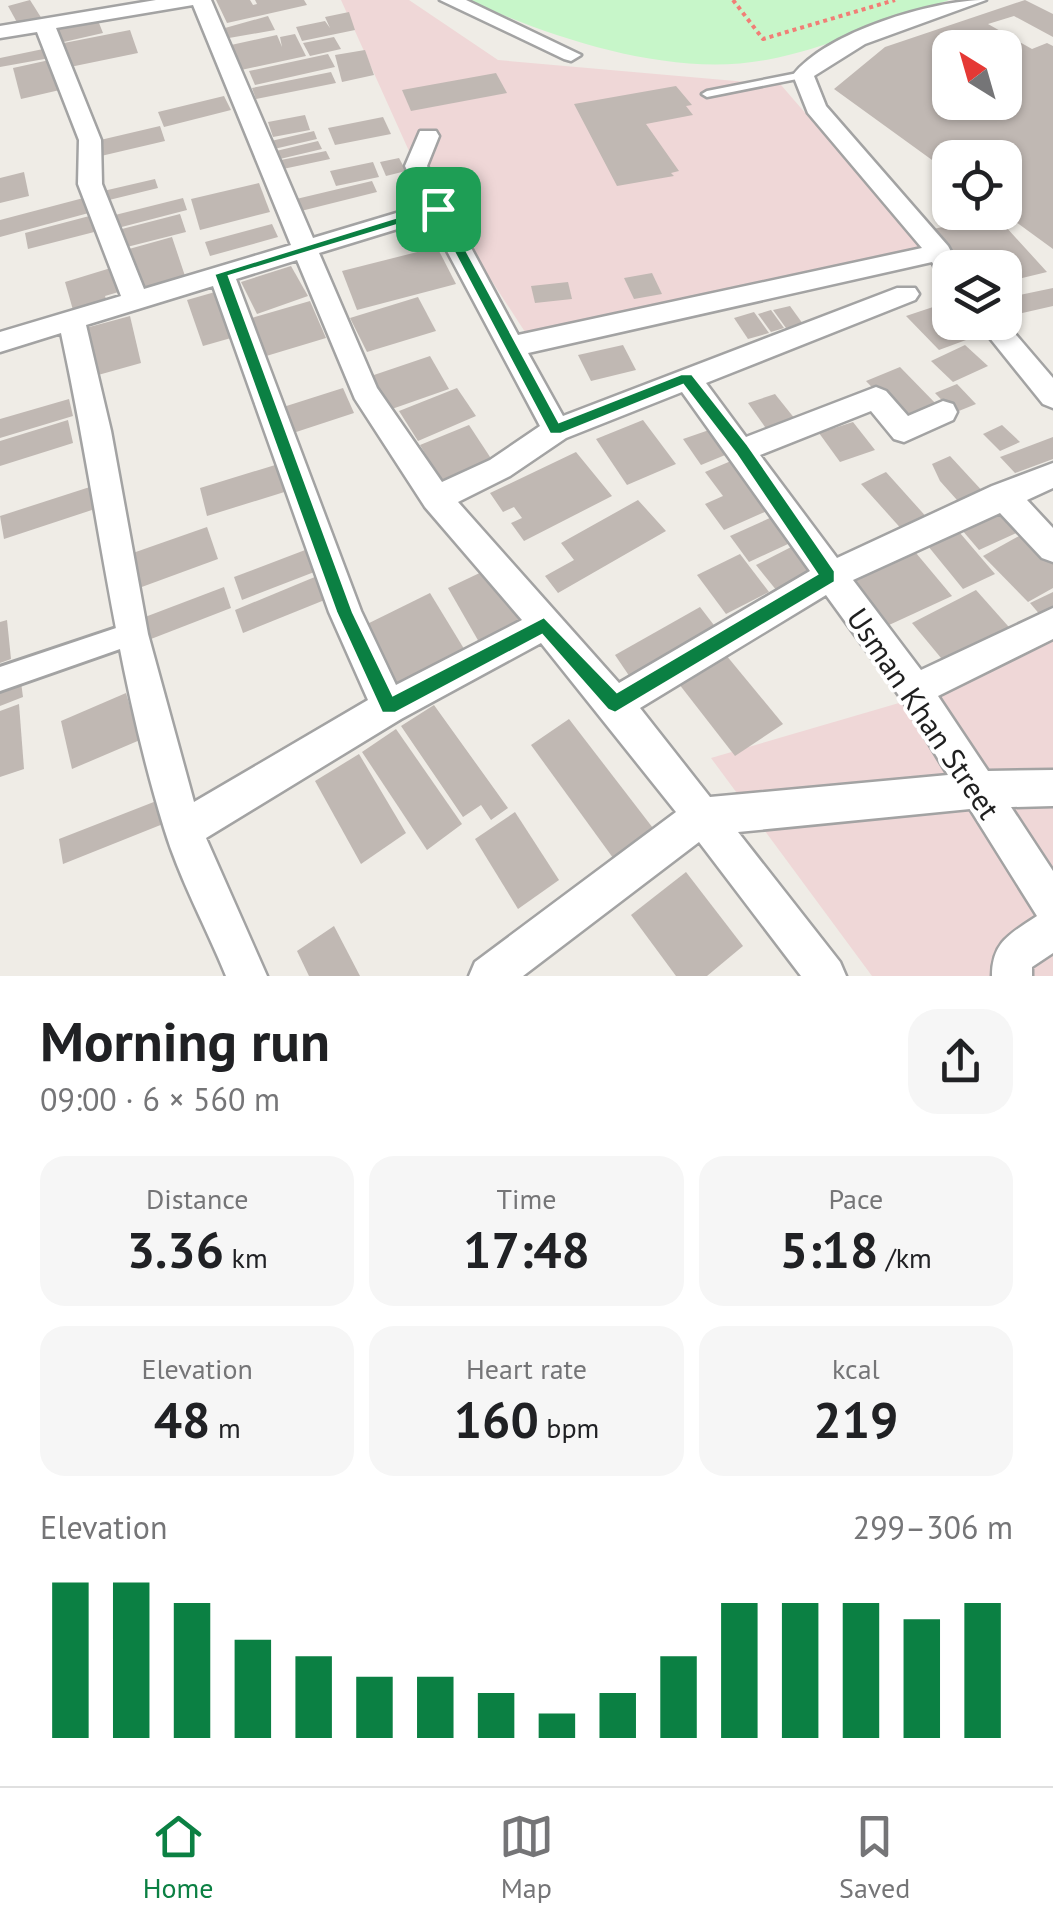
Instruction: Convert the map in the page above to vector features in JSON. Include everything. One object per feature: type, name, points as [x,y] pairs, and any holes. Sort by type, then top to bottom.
[{"type":"street","points":[[0,32],[190,0]]},
{"type":"street","points":[[202,0],[365,392],[436,498],[615,704],[826,976]]},
{"type":"street","points":[[450,0],[572,55]]},
{"type":"street","points":[[933,250],[816,108],[803,75],[813,61],[847,44],[976,0]]},
{"type":"street","points":[[44,23],[90,140],[90,184],[137,303]]},
{"type":"street","points":[[428,136],[416,166],[556,430]]},
{"type":"street","points":[[0,342],[438,209]]},
{"type":"street","points":[[510,347],[932,265]]},
{"type":"street","points":[[221,274],[344,612],[388,706]]},
{"type":"street","points":[[436,498],[500,468],[556,430],[906,294]]},
{"type":"street","points":[[72,322],[98,431],[131,634],[183,830],[247,976]]},
{"type":"street","points":[[1005,340],[1053,397]]},
{"type":"street","name":"Usman Khan Street","points":[[686,378],[742,450],[828,576],[916,690],[1053,906]]},
{"type":"street","points":[[742,450],[876,398],[904,431],[943,412]]},
{"type":"street","points":[[615,704],[828,576],[1053,475]]},
{"type":"street","points":[[1002,496],[1053,548]]},
{"type":"street","points":[[183,830],[388,706],[544,625]]},
{"type":"street","points":[[916,690],[1050,629]]},
{"type":"street","points":[[0,680],[131,634]]},
{"type":"street","points":[[488,976],[701,817],[978,790],[1053,788]]},
{"type":"street","points":[[1012,976],[1012,957],[1053,929]]},
{"type":"lane","points":[[707,94],[803,75]]},
{"type":"path","points":[[732,0],[763,39],[895,0]]},
{"type":"shaded area","points":[[341,0],[409,0],[498,60],[781,85],[923,249],[527,335],[413,160]]},
{"type":"shaded area","points":[[1053,625],[1053,976],[872,976],[711,758],[899,703]]},
{"type":"green space","points":[[468,0],[949,0],[812,49],[766,60],[691,64],[575,41]]},
{"type":"building","points":[[30,0],[42,19],[19,26],[8,6]]},
{"type":"building","points":[[216,0],[250,0],[253,5],[257,4],[255,0],[304,0],[307,5],[227,23]]},
{"type":"building","points":[[1025,0],[1053,14],[1053,37],[1014,16],[988,24],[999,30],[936,30]]},
{"type":"building","points":[[349,12],[355,30],[302,41],[296,27],[325,21],[330,28],[325,17]]},
{"type":"building","points":[[268,16],[275,30],[229,38],[225,28]]},
{"type":"building","points":[[97,18],[103,33],[55,44],[50,29]]},
{"type":"building","points":[[130,30],[138,53],[70,67],[64,43]]},
{"type":"building","points":[[932,31],[932,120],[1022,120],[1022,43],[1032,49],[1047,43],[1053,46],[1053,249],[1022,226],[1022,140],[932,140],[932,160],[834,89],[885,47]]},
{"type":"building","points":[[295,34],[306,56],[241,70],[231,45],[277,35],[282,47],[280,37]]},
{"type":"building","points":[[334,37],[341,49],[310,56],[303,43]]},
{"type":"building","points":[[48,48],[50,58],[0,67],[0,58]]},
{"type":"building","points":[[365,50],[374,75],[342,82],[335,55]]},
{"type":"building","points":[[328,54],[335,67],[255,85],[249,71]]},
{"type":"building","points":[[54,59],[64,89],[21,99],[13,68]]},
{"type":"building","points":[[331,72],[336,83],[256,99],[252,88]]},
{"type":"building","points":[[496,73],[507,93],[411,111],[402,90]]},
{"type":"building","points":[[676,86],[692,105],[686,106],[693,115],[646,124],[679,171],[671,173],[674,176],[617,186],[574,104]]},
{"type":"building","points":[[224,96],[231,110],[164,127],[158,112]]},
{"type":"building","points":[[305,115],[310,130],[273,137],[268,122]]},
{"type":"building","points":[[383,117],[391,134],[335,145],[328,128]]},
{"type":"building","points":[[160,126],[165,141],[101,156],[96,141]]},
{"type":"building","points":[[314,131],[317,139],[274,149],[271,141]]},
{"type":"building","points":[[318,141],[322,149],[280,159],[276,151]]},
{"type":"building","points":[[326,151],[330,159],[283,169],[281,160]]},
{"type":"building","points":[[399,158],[406,171],[386,176],[380,162]]},
{"type":"building","points":[[373,162],[379,177],[336,186],[330,171]]},
{"type":"building","points":[[24,172],[29,196],[0,203],[0,178]]},
{"type":"building","points":[[155,179],[158,188],[101,202],[99,192]]},
{"type":"building","points":[[372,181],[377,192],[297,212],[292,200]]},
{"type":"building","points":[[259,183],[270,212],[200,230],[191,199]]},
{"type":"building","points":[[91,196],[96,211],[0,237],[0,220]]},
{"type":"building","points":[[183,198],[187,210],[114,229],[111,216]]},
{"type":"building","points":[[97,214],[102,230],[28,249],[25,233]]},
{"type":"building","points":[[180,214],[186,232],[123,248],[118,230]]},
{"type":"building","points":[[272,224],[278,237],[210,256],[205,242]]},
{"type":"building","points":[[934,230],[1009,230],[1047,272],[1022,278],[1022,250],[950,250]]},
{"type":"building","points":[[172,237],[187,282],[144,294],[129,249]]},
{"type":"building","points":[[437,247],[456,284],[357,310],[342,271]]},
{"type":"building","points":[[291,266],[308,296],[257,314],[241,282]]},
{"type":"building","points":[[114,267],[122,291],[105,296],[109,307],[75,317],[65,282]]},
{"type":"building","points":[[652,273],[662,294],[634,299],[624,278]]},
{"type":"building","points":[[568,282],[572,299],[535,303],[531,286]]},
{"type":"building","points":[[1053,288],[1053,306],[1022,313],[1022,294]]},
{"type":"building","points":[[222,290],[238,336],[203,346],[187,300]]},
{"type":"building","points":[[418,297],[436,331],[367,352],[350,318]]},
{"type":"building","points":[[310,301],[326,338],[263,357],[248,319]]},
{"type":"building","points":[[790,306],[803,324],[786,328],[773,310]]},
{"type":"building","points":[[932,307],[932,340],[966,340],[939,350],[906,316]]},
{"type":"building","points":[[771,310],[784,328],[771,332],[758,314]]},
{"type":"building","points":[[754,312],[769,333],[748,339],[734,318]]},
{"type":"building","points":[[130,316],[141,363],[91,377],[82,329]]},
{"type":"building","points":[[623,345],[636,370],[591,381],[578,355]]},
{"type":"building","points":[[965,345],[988,366],[953,382],[931,361]]},
{"type":"building","points":[[430,356],[449,389],[389,410],[371,376]]},
{"type":"building","points":[[900,367],[940,408],[906,423],[866,381]]},
{"type":"building","points":[[957,384],[976,404],[954,413],[935,393]]},
{"type":"building","points":[[343,388],[354,413],[287,435],[277,409]]},
{"type":"building","points":[[457,388],[476,416],[418,441],[399,411]]},
{"type":"building","points":[[775,394],[799,424],[770,434],[748,403]]},
{"type":"building","points":[[69,399],[73,416],[0,438],[0,419]]},
{"type":"building","points":[[68,420],[73,443],[0,466],[0,441]]},
{"type":"building","points":[[643,420],[676,464],[627,485],[596,439]]},
{"type":"building","points":[[853,422],[875,450],[840,462],[819,433]]},
{"type":"building","points":[[469,425],[494,463],[443,484],[420,445]]},
{"type":"building","points":[[1002,425],[1020,442],[1000,451],[983,434]]},
{"type":"building","points":[[712,429],[730,453],[701,465],[683,439]]},
{"type":"building","points":[[1053,437],[1053,459],[1015,473],[1000,457]]},
{"type":"building","points":[[576,452],[612,496],[524,541],[511,523],[522,518],[514,507],[503,512],[490,493]]},
{"type":"building","points":[[950,456],[986,495],[965,509],[940,481],[932,464]]},
{"type":"building","points":[[738,458],[776,507],[724,530],[705,504],[723,496],[705,472]]},
{"type":"building","points":[[285,462],[294,489],[207,516],[200,488]]},
{"type":"building","points":[[886,472],[930,521],[905,533],[861,484]]},
{"type":"building","points":[[96,485],[101,507],[4,539],[0,516]]},
{"type":"building","points":[[638,500],[666,531],[558,593],[545,576],[574,560],[561,543]]},
{"type":"building","points":[[1010,509],[1027,528],[979,550],[962,530]]},
{"type":"building","points":[[781,513],[801,538],[749,562],[730,536]]},
{"type":"building","points":[[207,527],[218,559],[139,588],[130,554]]},
{"type":"building","points":[[1028,531],[1053,556],[1053,588],[1028,602],[983,556]]},
{"type":"building","points":[[960,533],[995,574],[963,589],[928,546]]},
{"type":"building","points":[[795,545],[816,570],[777,591],[756,565]]},
{"type":"building","points":[[313,547],[322,569],[242,600],[234,577]]},
{"type":"building","points":[[911,547],[952,596],[876,631],[837,579]]},
{"type":"building","points":[[740,554],[769,592],[726,614],[697,575]]},
{"type":"building","points":[[488,569],[521,621],[479,642],[448,588]]},
{"type":"building","points":[[322,574],[332,597],[243,633],[235,610]]},
{"type":"building","points":[[224,587],[231,608],[151,639],[145,617]]},
{"type":"building","points":[[976,590],[1016,635],[951,670],[912,623]]},
{"type":"building","points":[[1053,592],[1053,620],[1047,623],[1030,603]]},
{"type":"building","points":[[430,593],[469,657],[394,697],[357,629]]},
{"type":"building","points":[[700,607],[720,633],[634,683],[615,655]]},
{"type":"building","points":[[7,620],[11,659],[0,663],[0,622]]},
{"type":"building","points":[[726,655],[783,724],[735,756],[679,684]]},
{"type":"building","points":[[20,675],[23,697],[0,706],[0,683]]},
{"type":"building","points":[[126,693],[140,740],[72,769],[61,721]]},
{"type":"building","points":[[19,704],[24,769],[0,777],[0,711]]},
{"type":"building","points":[[434,705],[508,808],[491,820],[481,805],[463,817],[401,726]]},
{"type":"building","points":[[569,719],[656,832],[616,862],[531,745]]},
{"type":"building","points":[[396,729],[462,824],[427,850],[362,752]]},
{"type":"building","points":[[359,754],[406,833],[361,864],[315,781]]},
{"type":"building","points":[[164,798],[168,822],[63,864],[59,839]]},
{"type":"building","points":[[515,812],[559,880],[518,909],[475,839]]},
{"type":"building","points":[[686,872],[743,946],[707,976],[676,976],[631,915]]},
{"type":"building","points":[[334,926],[360,976],[309,976],[297,951]]},
{"type":"route","points":[[438,209],[556,430],[686,378],[742,450],[828,576],[615,704],[544,625],[388,706],[344,612],[221,274],[438,209]]}]
